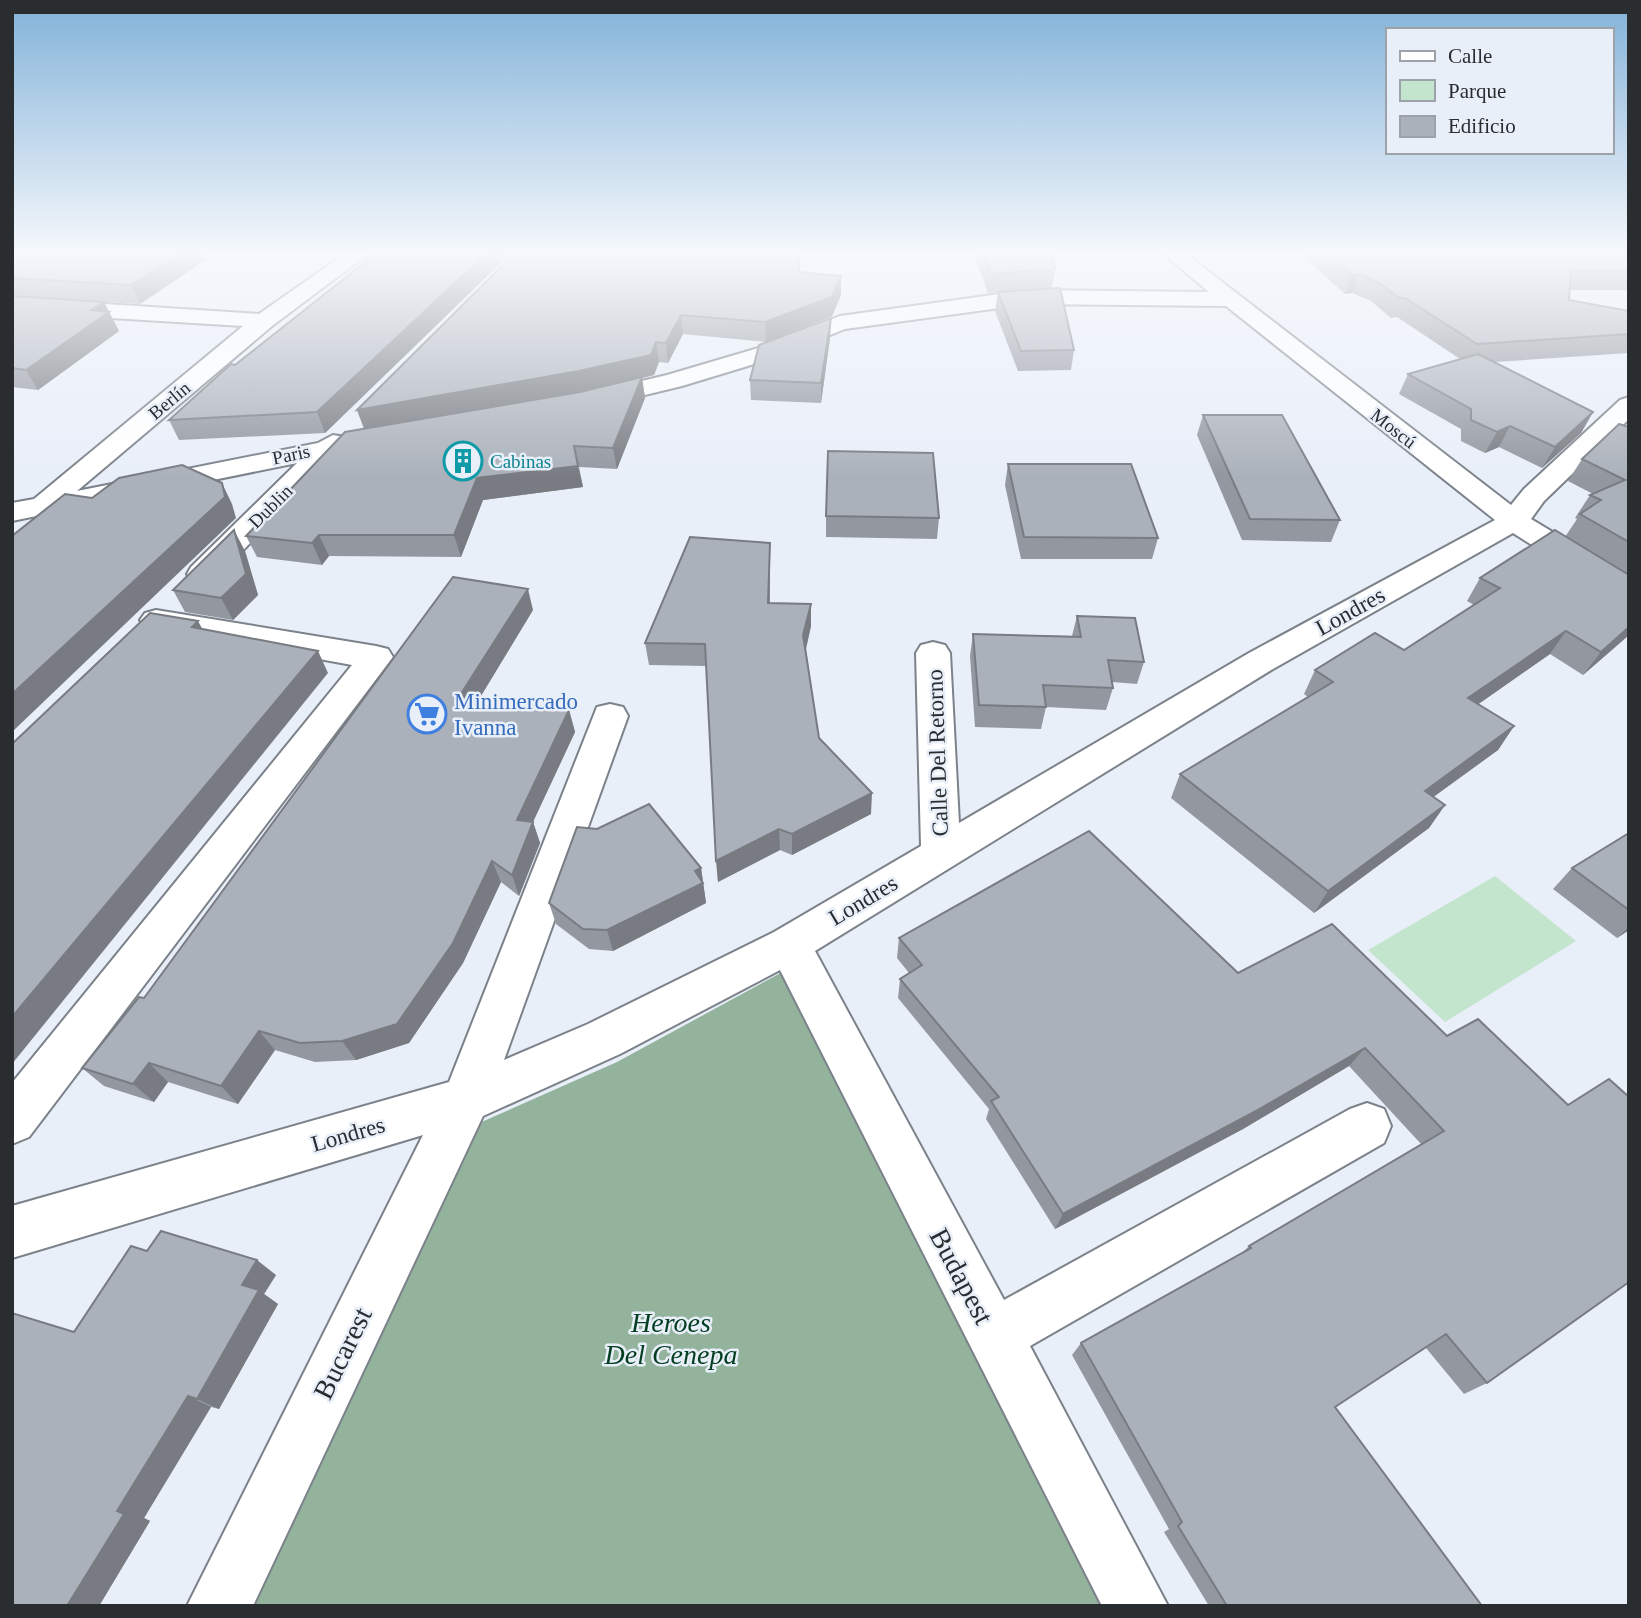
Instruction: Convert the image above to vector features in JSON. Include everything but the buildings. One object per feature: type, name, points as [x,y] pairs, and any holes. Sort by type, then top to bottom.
[{"type":"street","name":"Berlín","points":[[12,528],[257,327]]},
{"type":"street","points":[[570,404],[673,381],[763,355],[832,327]]},
{"type":"street","name":"Moscú","points":[[1265,327],[1514,521],[1629,592]]},
{"type":"street","name":"Londres","points":[[12,1233],[466,1100],[604,1040],[789,945],[1261,661],[1514,521],[1534,495],[1629,405]]},
{"type":"street","name":"Dublin","points":[[12,1121],[376,657],[290,645],[164,612],[359,417]]},
{"type":"street","name":"Paris","points":[[12,512],[329,447],[407,434]]},
{"type":"street","name":"Calle Del Retorno","points":[[933,653],[941,853]]},
{"type":"street","name":"Bucarest","points":[[219,1606],[466,1100],[610,716]]},
{"type":"street","name":"Budapest","points":[[789,945],[1136,1606]]},
{"type":"street","points":[[994,1336],[1367,1126]]},
{"type":"green space","points":[[1495,876],[1576,941],[1445,1022],[1368,950]]},
{"type":"green space","name":"Heroes Del Cenepa","points":[[786,970],[1115,1606],[249,1606],[477,1124],[617,1062]]},
{"type":"place","name":"Cabinas","points":[[463,461]]},
{"type":"place","name":"Minimercado Ivanna","points":[[427,714]]}]
